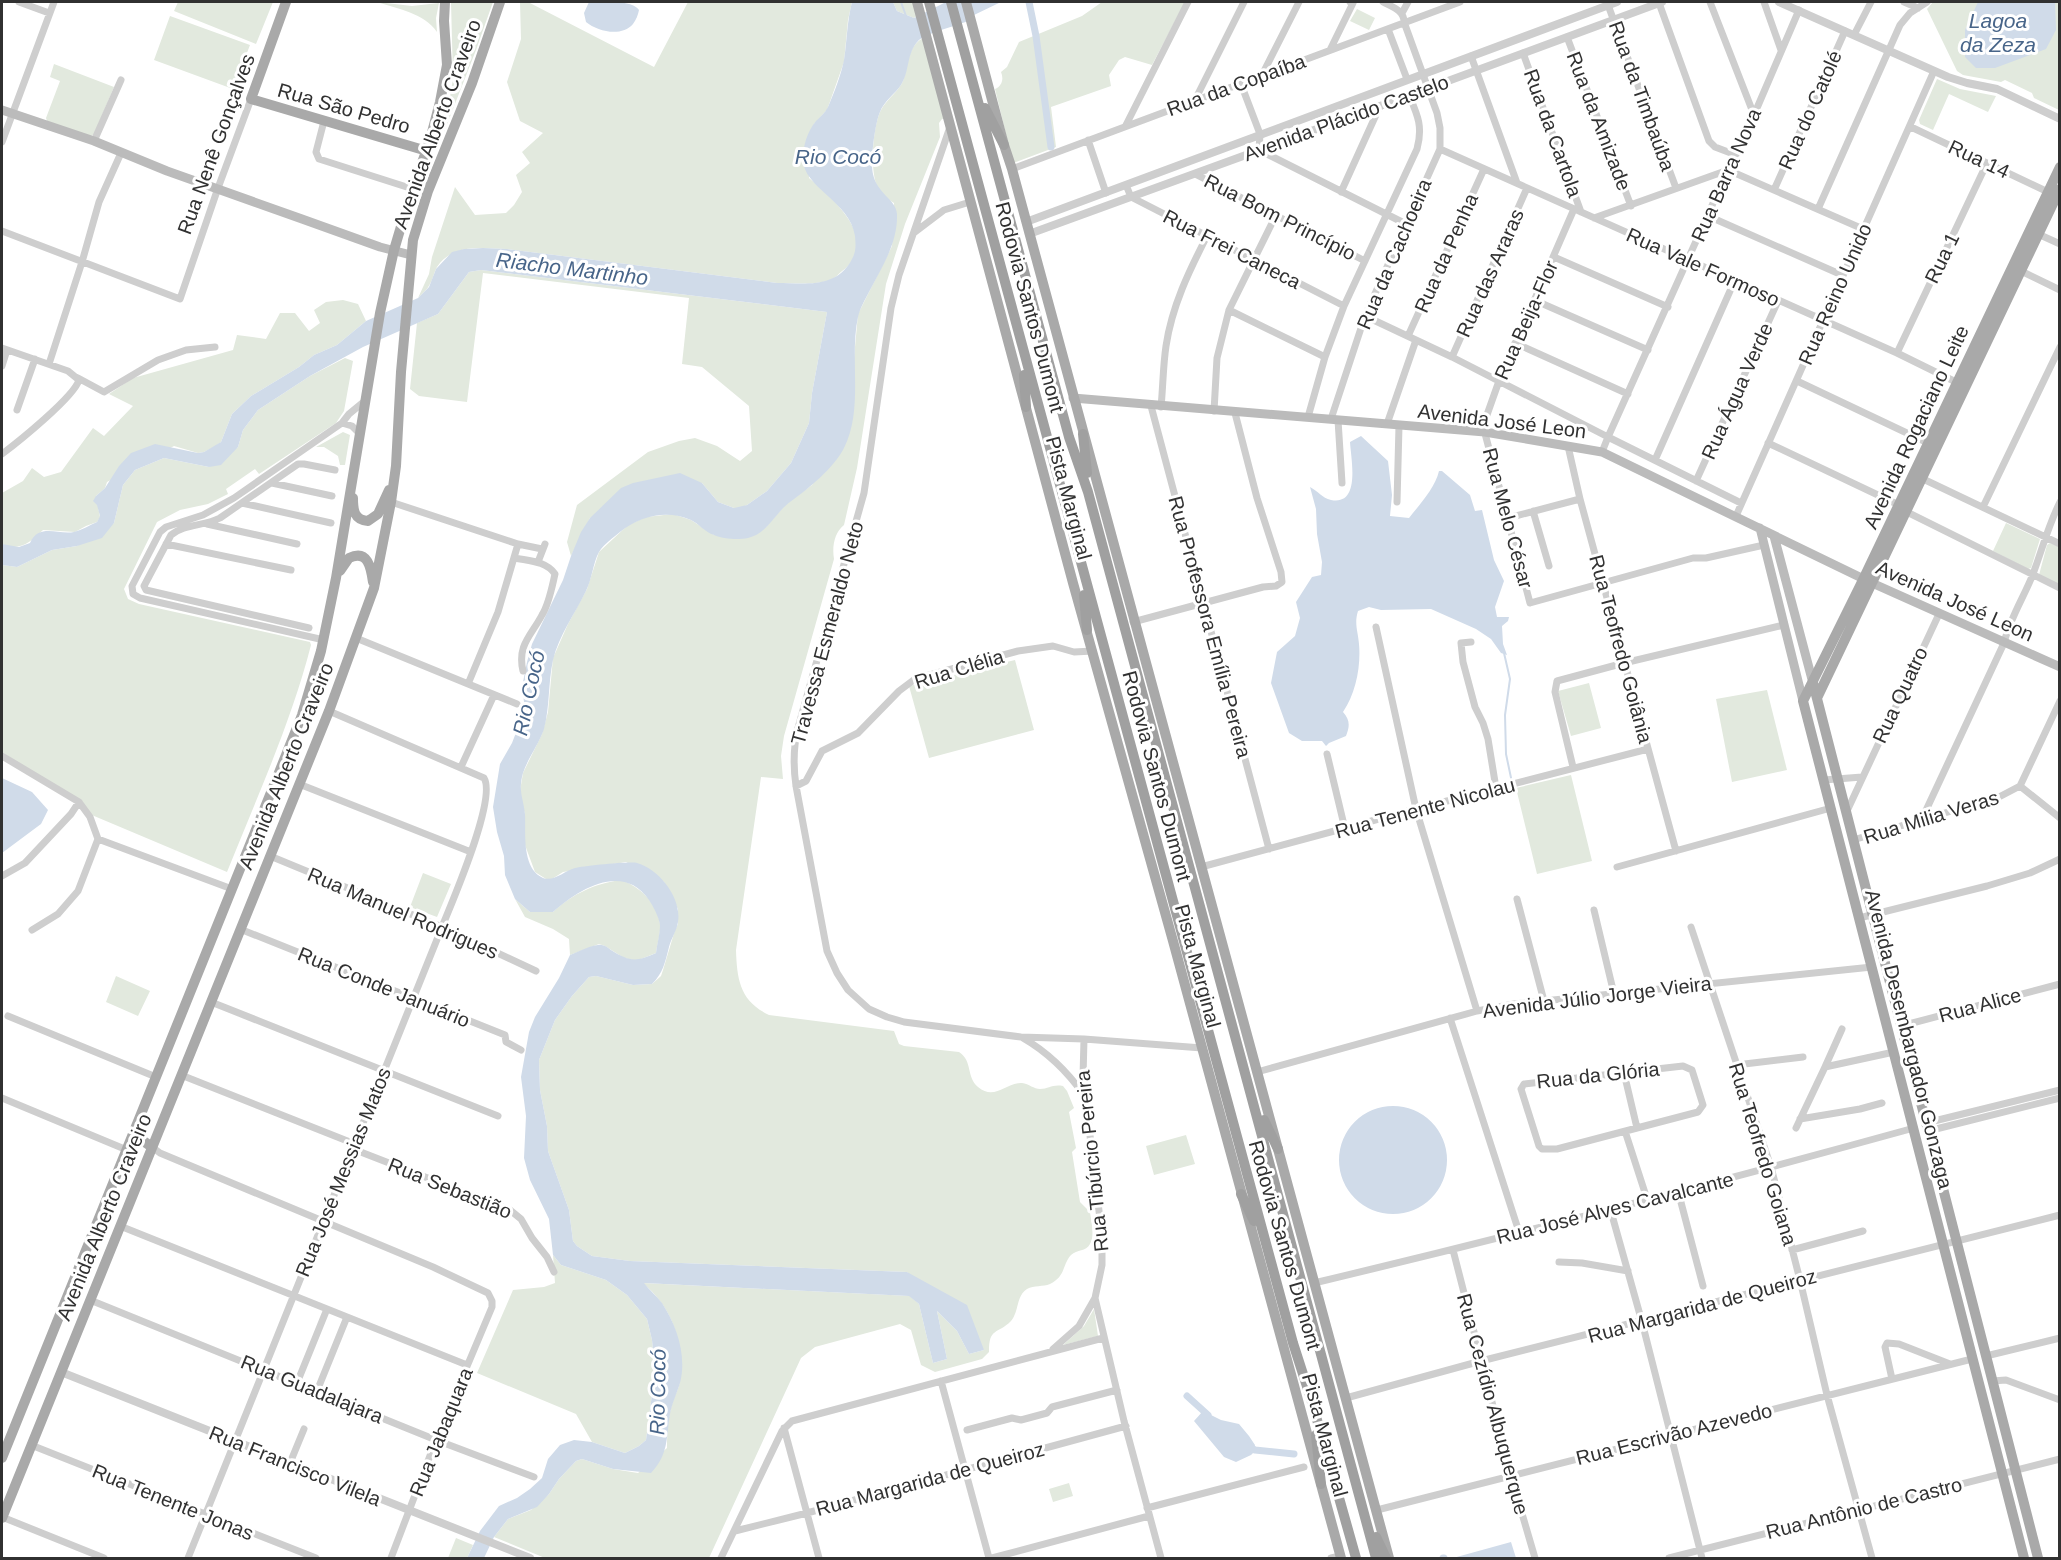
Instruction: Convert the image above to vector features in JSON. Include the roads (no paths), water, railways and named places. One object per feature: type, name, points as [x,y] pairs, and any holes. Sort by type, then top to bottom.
[{"type":"highway","name":"Rodovia Santos Dumont","points":[[929,2],[1266,1246],[1356,1558]]},
{"type":"highway","name":"Rodovia Santos Dumont","points":[[951,2],[1069,436],[1088,492],[1376,1558]]},
{"type":"highway","points":[[973,84],[1004,146]]},
{"type":"highway","points":[[1023,354],[1026,407]]},
{"type":"highway","points":[[1083,434],[1088,492]]},
{"type":"highway","points":[[1079,556],[1087,630]]},
{"type":"highway","points":[[1252,1095],[1278,1149]]},
{"type":"highway","points":[[1241,1194],[1266,1246]]},
{"type":"highway","points":[[1312,1402],[1321,1484]]},
{"type":"highway","points":[[1364,1515],[1388,1558]]},
{"type":"main road","name":"Rua Nenê Gonçalves","points":[[251,99],[286,2]]},
{"type":"main road","name":"Avenida Alberto Craveiro","points":[[2,1458],[302,715],[324,640],[374,346],[394,250],[427,151],[440,102],[447,65],[445,2]]},
{"type":"main road","name":"Avenida Alberto Craveiro","points":[[2,1517],[329,711],[374,588],[395,476],[411,255],[420,214],[472,83],[500,2]]},
{"type":"main road","name":"Pista Marginal","points":[[916,2],[1321,1484],[1338,1558]]},
{"type":"main road","name":"Pista Marginal","points":[[966,2],[1133,622],[1377,1510],[1388,1558]]},
{"type":"main road","name":"Rua São Pedro","points":[[251,99],[427,151]]},
{"type":"main road","points":[[2,110],[94,141],[302,219],[411,255]]},
{"type":"main road","name":"Avenida Rogaciano Leite","points":[[2016,269],[2038,234],[2054,199],[2060,167]]},
{"type":"main road","name":"Avenida Rogaciano Leite","points":[[1902,508],[1921,478],[1961,384],[2016,269],[2060,189]]},
{"type":"main road","name":"Avenida Rogaciano Leite","points":[[1817,698],[1902,508],[1928,443],[1961,384]]},
{"type":"main road","name":"Avenida José Leon","points":[[1073,398],[1485,432],[1602,452],[1868,581],[2060,667]]},
{"type":"main road","points":[[353,473],[354,511],[358,518],[365,521],[376,516],[395,476]]},
{"type":"main road","name":"Avenida Desembargador Gonzaga","points":[[1760,528],[2025,1558]]},
{"type":"main road","name":"Avenida Desembargador Gonzaga","points":[[1774,536],[2038,1558]]},
{"type":"main road","points":[[336,578],[348,559],[354,555],[360,555],[369,563],[374,588]]},
{"type":"main road","name":"Avenida Rogaciano Leite","points":[[1803,701],[1868,581]]},
{"type":"main road","points":[[133,1134],[152,1148]]},
{"type":"street","points":[[19,2],[49,13]]},
{"type":"street","points":[[2,142],[54,2]]},
{"type":"street","points":[[1126,125],[1188,2]]},
{"type":"street","points":[[1195,100],[1244,2]]},
{"type":"street","points":[[1262,75],[1299,2]]},
{"type":"street","points":[[1330,50],[1352,2]]},
{"type":"street","points":[[1383,2],[1402,13],[1408,2]]},
{"type":"street","name":"Rua da Copaíba","points":[[1012,169],[1460,2]]},
{"type":"street","points":[[1660,2],[1709,141],[1715,147],[1736,155]]},
{"type":"street","name":"Avenida Plácido Castelo","points":[[1029,234],[1660,2]]},
{"type":"street","points":[[1710,2],[1754,115]]},
{"type":"street","points":[[1764,2],[1781,50]]},
{"type":"street","points":[[1782,2],[1957,81],[1997,89],[2060,119]]},
{"type":"street","points":[[1854,35],[1871,2]]},
{"type":"street","points":[[1904,2],[1918,8]]},
{"type":"street","points":[[1818,209],[1903,20],[1927,2]]},
{"type":"street","name":"Avenida Plácido Castelo","points":[[1026,222],[1471,56],[1592,6],[1612,3]]},
{"type":"street","name":"Rua da Timbaúba","points":[[1612,3],[1613,20],[1676,188]]},
{"type":"street","name":"Rua Barra Nova","points":[[1608,437],[1799,10]]},
{"type":"street","name":"Rua da Cachoeira","points":[[1331,419],[1365,316],[1440,149],[1439,122],[1402,23],[1402,13]]},
{"type":"street","points":[[1389,28],[1408,79]]},
{"type":"street","name":"Rua do Catolé","points":[[1774,190],[1845,31]]},
{"type":"street","name":"Rua da Amizade","points":[[1567,37],[1631,206]]},
{"type":"street","name":"Rua da Cartola","points":[[1523,53],[1581,212]]},
{"type":"street","points":[[1471,56],[1518,183]]},
{"type":"street","name":"Rua Reino Unido","points":[[1736,516],[1934,71]]},
{"type":"street","points":[[94,141],[121,80]]},
{"type":"street","points":[[1241,84],[1260,134],[1259,150],[1405,224]]},
{"type":"street","name":"Rua da Cachoeira","points":[[1310,418],[1325,357],[1344,306],[1389,216],[1417,149],[1419,120],[1411,94]]},
{"type":"street","name":"Rua Nenê Gonçalves","points":[[82,262],[180,299],[251,99]]},
{"type":"street","points":[[1341,192],[1380,106]]},
{"type":"street","points":[[324,121],[316,152],[317,157],[413,189]]},
{"type":"street","name":"Travessa Esmeraldo Neto","points":[[950,124],[899,275],[891,308],[862,502],[796,739],[793,764],[796,786],[827,951],[848,990],[869,1009],[896,1020],[1021,1037],[1084,1039],[1202,1048]]},
{"type":"street","name":"Rua 14","points":[[1911,127],[1987,163],[2054,199]]},
{"type":"street","points":[[1088,140],[1106,193]]},
{"type":"street","name":"Rua Vale Formoso","points":[[1440,149],[1897,353],[1961,384]]},
{"type":"street","points":[[49,364],[99,202],[121,153]]},
{"type":"street","name":"Rua 1","points":[[1897,353],[1987,163]]},
{"type":"street","name":"Rua da Penha","points":[[1408,336],[1484,169]]},
{"type":"street","points":[[1594,218],[1728,170],[1863,229]]},
{"type":"street","name":"Rua Bom Princípio","points":[[1195,174],[1365,261]]},
{"type":"street","points":[[1126,185],[1131,197]]},
{"type":"street","name":"Rua das Araras","points":[[1452,357],[1527,188]]},
{"type":"street","name":"Rua Frei Caneca","points":[[1131,197],[1344,306]]},
{"type":"street","points":[[914,233],[936,214],[970,202]]},
{"type":"street","name":"Rua Beija-Flor","points":[[1485,432],[1483,426],[1498,381],[1574,209]]},
{"type":"street","points":[[1214,411],[1218,358],[1229,310],[1276,215]]},
{"type":"street","points":[[1708,216],[1842,275]]},
{"type":"street","points":[[2,231],[82,262]]},
{"type":"street","points":[[2038,234],[2060,244]]},
{"type":"street","points":[[1161,407],[1166,345],[1177,301],[1186,277],[1207,236]]},
{"type":"street","points":[[1554,257],[1668,307]]},
{"type":"street","points":[[2016,269],[2060,290]]},
{"type":"street","points":[[1655,460],[1734,282]]},
{"type":"street","points":[[1534,300],[1648,350]]},
{"type":"street","name":"Rua Água Verde","points":[[1696,481],[1778,301]]},
{"type":"street","points":[[1229,310],[1325,357]]},
{"type":"street","points":[[1365,316],[1452,357],[1741,503]]},
{"type":"street","points":[[1386,424],[1416,340]]},
{"type":"street","points":[[1515,343],[1628,394]]},
{"type":"street","points":[[2,366],[4,349],[68,371],[104,392],[158,360],[186,350],[215,347]]},
{"type":"street","points":[[1983,507],[2060,347]]},
{"type":"street","points":[[16,410],[35,359]]},
{"type":"street","points":[[2,454],[24,437],[78,385],[78,378]]},
{"type":"street","points":[[1797,381],[1928,443]]},
{"type":"street","points":[[324,640],[140,598],[133,594],[132,586],[160,532],[166,526],[214,509],[234,498],[342,423],[366,400]]},
{"type":"street","name":"Rua Professora Emília Pereira","points":[[1151,406],[1269,849]]},
{"type":"street","points":[[1133,622],[1203,602],[1280,585],[1282,581],[1235,413]]},
{"type":"street","points":[[1331,419],[1342,483]]},
{"type":"street","points":[[342,423],[352,426],[360,434]]},
{"type":"street","points":[[1397,502],[1399,426]]},
{"type":"street","name":"Rua Melo César","points":[[1485,432],[1530,603],[1602,583]]},
{"type":"street","points":[[1602,452],[1608,437]]},
{"type":"street","points":[[1768,443],[2060,588]]},
{"type":"street","name":"Rua Teofredo Goiânia","points":[[1568,446],[1602,583],[1676,851]]},
{"type":"street","points":[[309,628],[145,589],[144,586],[171,535],[176,531],[207,524],[220,518],[301,463],[335,470]]},
{"type":"street","points":[[1921,478],[2060,544]]},
{"type":"street","points":[[272,483],[332,496]]},
{"type":"street","points":[[254,484],[260,492]]},
{"type":"street","points":[[1508,518],[1580,499]]},
{"type":"street","points":[[391,502],[518,544],[543,546],[538,562]]},
{"type":"street","points":[[1921,821],[2004,643],[2007,631],[2033,575],[2045,537],[2060,502]]},
{"type":"street","points":[[242,503],[331,523]]},
{"type":"street","points":[[1533,511],[1549,566]]},
{"type":"street","points":[[207,524],[297,544]]},
{"type":"street","points":[[166,544],[291,570]]},
{"type":"street","points":[[468,684],[498,612],[518,544]]},
{"type":"street","points":[[1602,583],[1693,558],[1706,558],[1764,545]]},
{"type":"street","points":[[515,558],[538,562],[549,567],[555,574],[543,613],[524,646],[520,659],[523,671]]},
{"type":"street","name":"Rua Quatro","points":[[1845,813],[1939,614]]},
{"type":"street","points":[[1573,767],[1555,692],[1557,681],[1784,625]]},
{"type":"street","points":[[1376,627],[1416,809],[1477,1011]]},
{"type":"street","points":[[356,638],[517,704]]},
{"type":"street","points":[[1471,642],[1461,643],[1463,662],[1474,707],[1483,723],[1488,739],[1496,788]]},
{"type":"street","name":"Rua Clélia","points":[[796,786],[804,782],[822,751],[858,733],[899,691],[915,679],[1018,651],[1053,646],[1074,652],[1093,651]]},
{"type":"street","points":[[329,711],[461,768],[494,695]]},
{"type":"street","name":"Rua Milia Veras","points":[[1853,840],[1999,797],[2020,786],[2060,701]]},
{"type":"street","name":"Rua Tenente Nicolau","points":[[1202,867],[1648,749]]},
{"type":"street","points":[[1327,754],[1345,829]]},
{"type":"street","points":[[2,756],[79,802],[90,817],[98,838],[78,891],[58,914],[32,930]]},
{"type":"street","name":"Rua José Messias Matos","points":[[188,1558],[385,1071],[478,833],[488,789],[487,783],[484,778],[461,768]]},
{"type":"street","points":[[1824,780],[1862,777]]},
{"type":"street","points":[[299,784],[471,852]]},
{"type":"street","points":[[2020,786],[2060,818]]},
{"type":"street","points":[[2,876],[25,863],[71,814],[79,802]]},
{"type":"street","points":[[1617,867],[1831,808]]},
{"type":"street","points":[[98,838],[232,889]]},
{"type":"street","name":"Rua Manuel Rodrigues","points":[[270,856],[442,927],[536,971]]},
{"type":"street","points":[[1859,918],[1987,886],[2030,873],[2060,859]]},
{"type":"street","points":[[1516,899],[1544,1001]]},
{"type":"street","points":[[1594,910],[1614,994]]},
{"type":"street","name":"Rua Teofredo Goiana","points":[[1691,927],[1770,1167],[1827,1395],[1872,1558]]},
{"type":"street","name":"Rua Conde Januário","points":[[240,929],[505,1035],[506,1042],[521,1050]]},
{"type":"street","name":"Avenida Júlio Jorge Vieira","points":[[1257,1072],[1450,1018],[1514,1004],[1872,967]]},
{"type":"street","name":"Rua Alice","points":[[1901,1026],[2060,984]]},
{"type":"street","points":[[211,1002],[498,1116]]},
{"type":"street","points":[[8,1016],[156,1077]]},
{"type":"street","points":[[1450,1018],[1519,1232]]},
{"type":"street","points":[[1796,1128],[1842,1029]]},
{"type":"street","points":[[1021,1037],[1058,1062],[1086,1097]]},
{"type":"street","name":"Rua Tibúrcio Pereira","points":[[1084,1039],[1083,1077],[1102,1236],[1102,1265],[1095,1298],[1103,1338],[1161,1558]]},
{"type":"street","points":[[1825,1067],[1894,1052]]},
{"type":"street","points":[[1736,1065],[1803,1057]]},
{"type":"street","name":"Rua da Glória","points":[[1625,1131],[1557,1149],[1542,1149],[1539,1146],[1522,1093],[1522,1086],[1528,1083],[1683,1066],[1692,1070],[1702,1105],[1701,1111],[1637,1128]]},
{"type":"street","points":[[1624,1073],[1637,1128],[1625,1131],[1647,1199]]},
{"type":"street","name":"Rua Sebastião","points":[[181,1075],[510,1210],[521,1219],[547,1257],[554,1272]]},
{"type":"street","points":[[2015,1106],[2060,1090]]},
{"type":"street","points":[[2,1098],[127,1150]]},
{"type":"street","points":[[1927,1127],[2060,1098]]},
{"type":"street","points":[[1800,1119],[1860,1109],[1882,1102]]},
{"type":"street","name":"Rua José Alves Cavalcante","points":[[1314,1283],[1453,1250],[1914,1128]]},
{"type":"street","points":[[152,1148],[160,1154],[323,1221]]},
{"type":"street","points":[[1678,1191],[1703,1286]]},
{"type":"street","points":[[1610,1208],[1642,1322],[1702,1558]]},
{"type":"street","name":"Rua Margarida de Queiroz","points":[[1346,1398],[1481,1361],[2060,1215]]},
{"type":"street","name":"Rua Jabaquara","points":[[323,1221],[433,1267],[488,1293],[492,1301],[492,1307],[436,1440],[391,1558]]},
{"type":"street","points":[[120,1226],[467,1365]]},
{"type":"street","points":[[1792,1250],[1863,1231]]},
{"type":"street","name":"Rua Cezídio Albuquerque","points":[[1453,1250],[1511,1476],[1535,1558]]},
{"type":"street","points":[[1559,1262],[1582,1263],[1628,1271]]},
{"type":"street","points":[[1052,1350],[1079,1326],[1095,1298]]},
{"type":"street","name":"Rua Guadalajara","points":[[90,1300],[436,1440],[534,1477]]},
{"type":"street","points":[[297,1383],[327,1309]]},
{"type":"street","points":[[317,1391],[347,1317]]},
{"type":"street","points":[[721,1558],[784,1428],[792,1421],[1103,1338]]},
{"type":"street","points":[[1986,1356],[2060,1338]]},
{"type":"street","points":[[1892,1378],[1885,1347],[1887,1343],[1899,1344],[1950,1365]]},
{"type":"street","name":"Rua Escrivão Azevedo","points":[[1377,1510],[1972,1359]]},
{"type":"street","name":"Rua Francisco Vilela","points":[[61,1372],[530,1558]]},
{"type":"street","points":[[1992,1381],[2006,1380],[2060,1400]]},
{"type":"street","points":[[941,1382],[990,1558],[1304,1467]]},
{"type":"street","points":[[967,1430],[1012,1418],[1022,1420],[1047,1413],[1052,1407],[1117,1389]]},
{"type":"street","name":"Rua Margarida de Queiroz","points":[[735,1530],[807,1513],[1126,1426]]},
{"type":"street","points":[[784,1428],[819,1558]]},
{"type":"street","points":[[290,1463],[304,1429]]},
{"type":"street","name":"Rua Tenente Jonas","points":[[31,1445],[316,1558]]},
{"type":"street","name":"Rua Antônio de Castro","points":[[1670,1558],[2060,1459]]},
{"type":"street","points":[[2,1517],[104,1558]]},
{"type":"water","points":[[609,1],[631,4],[639,10],[635,21],[628,28],[623,31],[610,32],[586,22],[584,13],[589,2]]},
{"type":"water","name":"Rio Cocó","points":[[852,2],[893,2],[897,11],[914,18],[946,2],[1001,2],[974,15],[971,20],[919,40],[910,56],[904,80],[880,112],[873,143],[873,174],[878,187],[896,209],[897,225],[892,245],[858,317],[853,417],[850,433],[840,456],[820,478],[785,506],[755,536],[731,539],[718,536],[691,520],[672,515],[644,518],[628,526],[599,552],[586,591],[559,642],[551,669],[544,729],[525,767],[522,779],[525,840],[531,866],[536,873],[547,879],[580,867],[617,863],[637,863],[645,866],[661,878],[673,894],[678,922],[663,967],[652,984],[633,985],[596,976],[589,977],[572,996],[555,1020],[539,1060],[540,1090],[547,1126],[548,1151],[569,1210],[573,1241],[592,1256],[630,1261],[907,1272],[967,1305],[984,1350],[969,1354],[957,1331],[937,1311],[947,1359],[933,1363],[919,1304],[909,1296],[644,1283],[662,1303],[672,1321],[679,1342],[682,1362],[682,1373],[670,1414],[666,1445],[657,1466],[651,1473],[613,1469],[582,1459],[576,1461],[537,1507],[508,1519],[494,1537],[484,1558],[467,1558],[480,1531],[499,1506],[517,1498],[542,1478],[548,1459],[560,1445],[574,1440],[592,1442],[625,1453],[646,1440],[655,1371],[647,1319],[627,1295],[606,1280],[561,1265],[553,1255],[549,1219],[530,1180],[524,1158],[526,1116],[521,1077],[529,1032],[570,955],[600,945],[628,959],[643,958],[656,953],[660,932],[657,915],[649,900],[638,889],[627,883],[614,881],[588,888],[553,912],[530,912],[515,899],[505,875],[504,856],[493,807],[500,764],[512,743],[522,717],[524,702],[522,687],[532,644],[563,580],[581,532],[590,518],[621,488],[633,483],[680,473],[702,483],[718,502],[734,508],[747,505],[767,491],[791,463],[809,423],[812,393],[827,312],[481,270],[469,272],[438,314],[363,347],[310,376],[258,410],[243,430],[238,447],[221,465],[209,467],[164,458],[135,470],[123,485],[114,523],[102,538],[77,546],[52,550],[17,567],[2,565],[2,544],[19,547],[30,543],[38,533],[74,532],[97,522],[100,516],[97,505],[93,501],[131,453],[155,444],[198,453],[221,442],[232,414],[251,396],[299,367],[314,355],[337,345],[366,321],[418,298],[429,287],[436,269],[452,252],[464,249],[507,249],[777,283],[818,282],[836,276],[853,258],[855,236],[845,213],[810,178],[805,169],[803,154],[808,134],[828,107],[839,78],[844,60]]},
{"type":"water","name":"Lagoa da Zeza","points":[[1978,2],[2055,2],[2056,30],[2046,49],[1995,68],[1976,68],[1965,57],[1965,30]]},
{"type":"water","points":[[1361,436],[1388,461],[1392,495],[1390,516],[1409,518],[1431,490],[1439,471],[1442,471],[1470,495],[1475,511],[1482,510],[1494,560],[1504,581],[1495,607],[1497,617],[1509,617],[1502,626],[1503,644],[1507,655],[1501,653],[1491,639],[1476,629],[1431,609],[1381,610],[1369,607],[1358,611],[1356,624],[1359,639],[1358,670],[1348,705],[1343,712],[1349,723],[1348,729],[1346,736],[1326,746],[1322,741],[1302,741],[1289,733],[1271,683],[1277,652],[1295,636],[1300,618],[1296,602],[1312,577],[1321,575],[1322,562],[1317,534],[1316,509],[1310,487],[1331,500],[1340,500],[1347,496],[1352,480],[1350,442]]},
{"type":"water","points":[[2,778],[32,792],[48,810],[41,824],[2,853]]},
{"type":"water","points":[[1393,1106],[1414,1110],[1431,1122],[1443,1139],[1447,1160],[1443,1181],[1431,1198],[1414,1210],[1393,1214],[1372,1210],[1355,1198],[1343,1181],[1339,1160],[1343,1139],[1355,1122],[1372,1110]]},
{"type":"water","points":[[1203,1411],[1221,1420],[1239,1424],[1255,1445],[1254,1452],[1236,1462],[1224,1457],[1194,1421]]},
{"type":"water","points":[[1511,1542],[1516,1558],[1453,1558]]},
{"type":"waterway","points":[[901,2],[906,16]]},
{"type":"waterway","points":[[1029,2],[1036,36],[1051,147]]},
{"type":"waterway","points":[[1504,653],[1510,679],[1505,715],[1506,754],[1514,792]]},
{"type":"waterway","points":[[1187,1396],[1208,1415]]},
{"type":"waterway","points":[[1247,1446],[1255,1450],[1294,1454]]},
{"type":"water label","name":"Riacho Martinho","points":[[572,269]]}]
